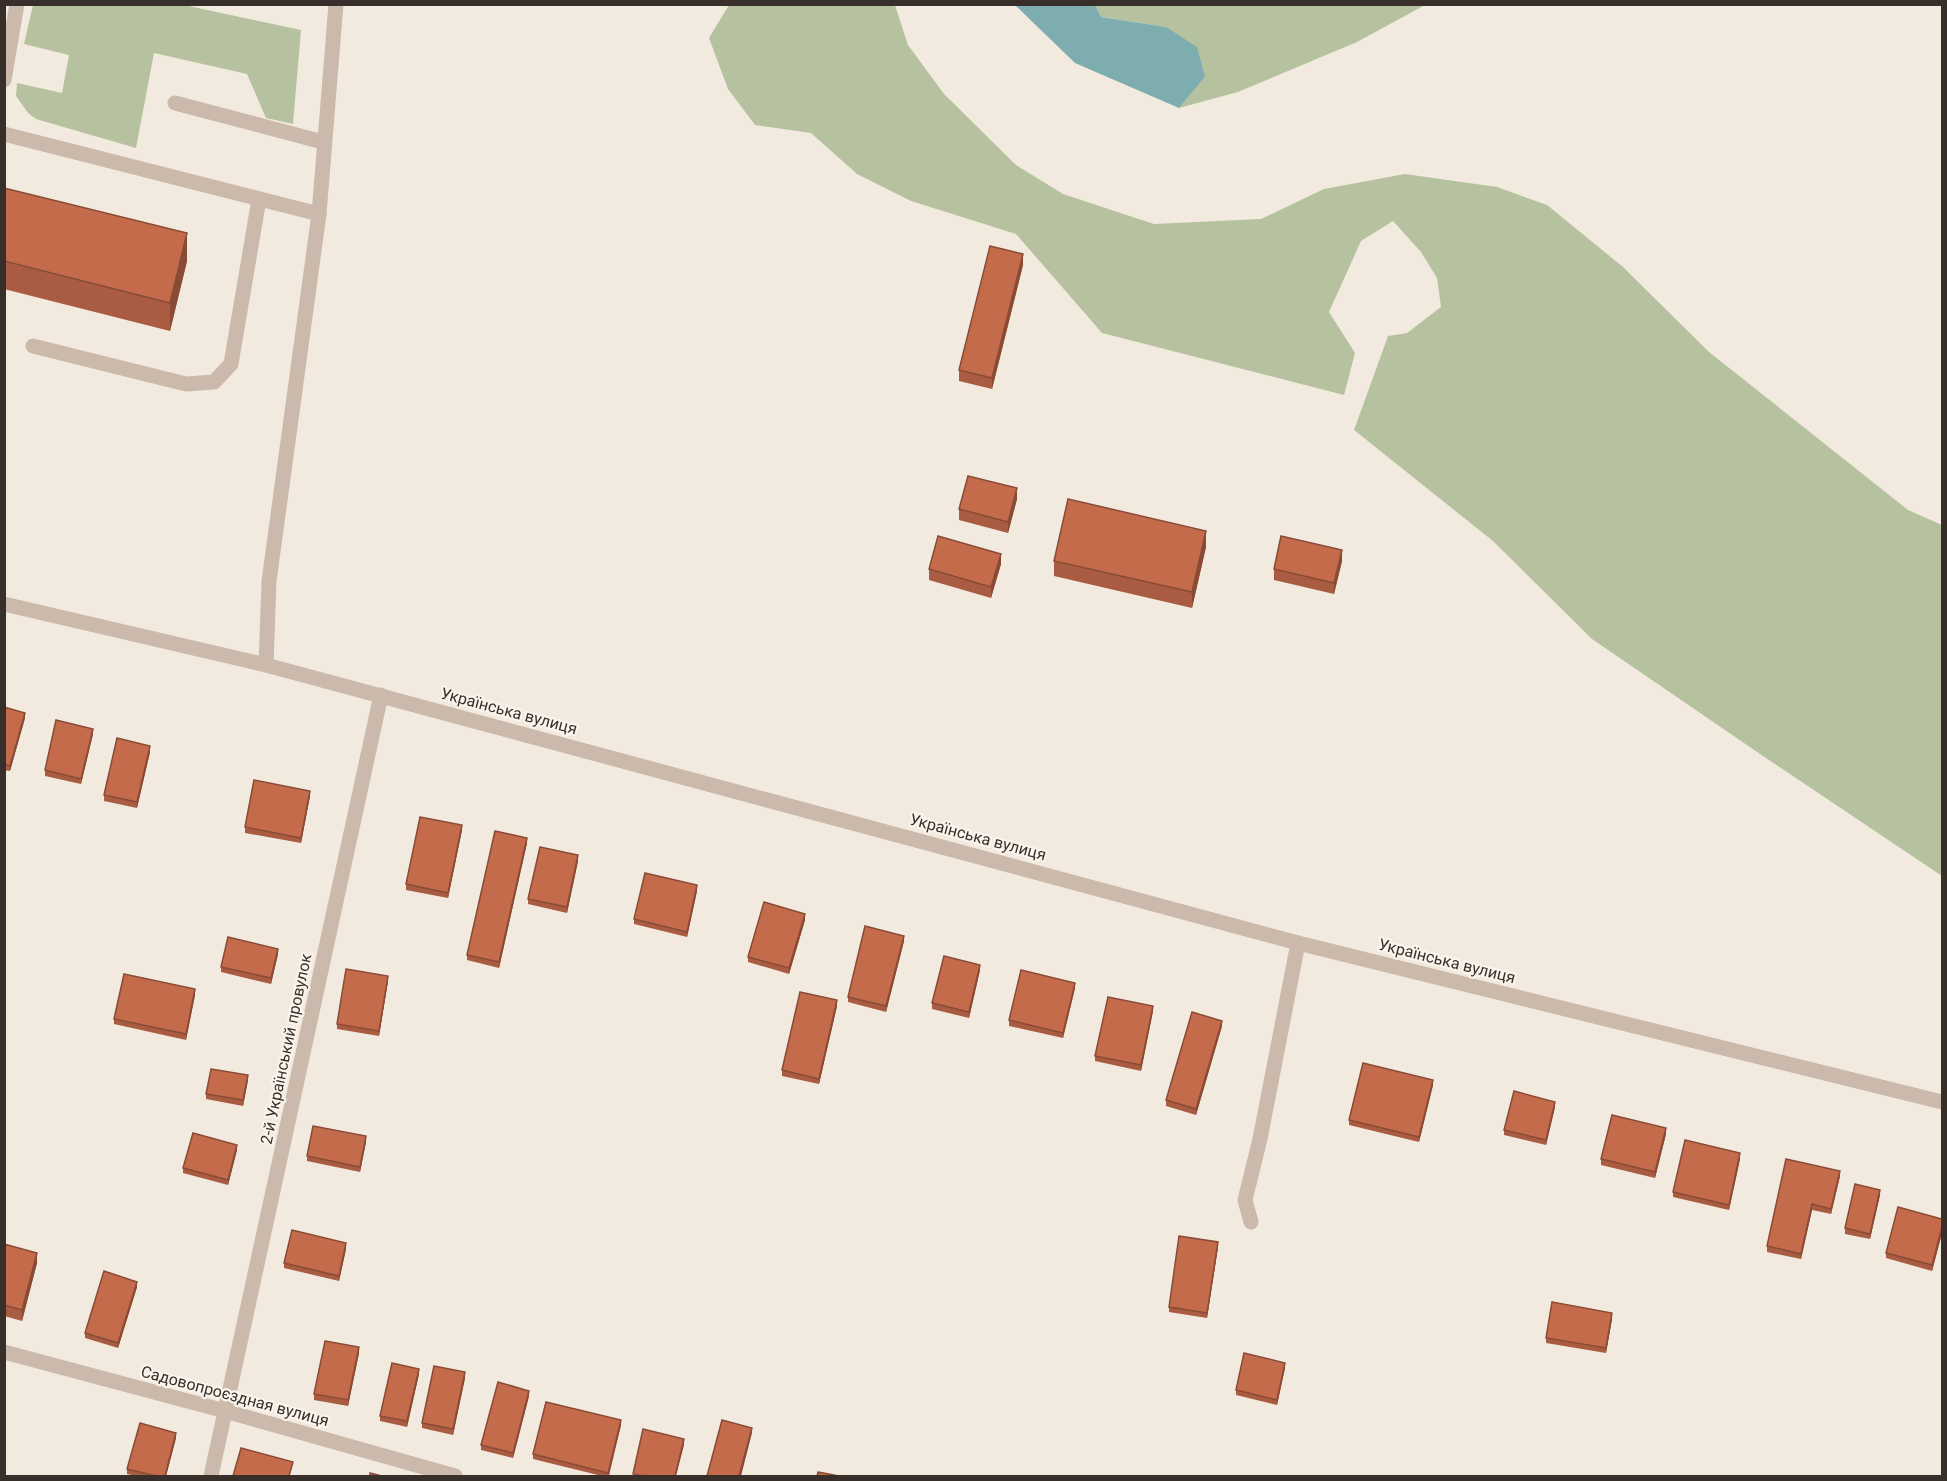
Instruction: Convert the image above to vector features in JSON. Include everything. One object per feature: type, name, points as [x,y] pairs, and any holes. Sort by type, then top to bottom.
[{"type":"street","points":[[4,80],[17,4]]},
{"type":"street","points":[[266,665],[269,581],[319,214],[323,142],[336,4]]},
{"type":"street","points":[[175,103],[323,142]]},
{"type":"street","points":[[4,134],[319,214]]},
{"type":"street","points":[[33,346],[186,384],[214,382],[231,364],[259,199]]},
{"type":"street","name":"Українська вулиця","points":[[4,604],[266,665],[1299,943],[1942,1102]]},
{"type":"street","name":"2-й Український провулок","points":[[211,1476],[381,695]]},
{"type":"street","points":[[1251,1222],[1245,1200],[1260,1139],[1299,943]]},
{"type":"street","name":"Садовопроєздная вулиця","points":[[4,1352],[455,1476]]},
{"type":"green space","points":[[33,5],[184,5],[301,30],[293,124],[266,118],[247,74],[154,53],[136,148],[36,119],[28,113],[16,96],[17,83],[62,93],[69,55],[24,44]]},
{"type":"green space","points":[[729,5],[895,5],[908,45],[944,94],[1016,165],[1063,194],[1154,224],[1261,219],[1324,189],[1405,174],[1497,187],[1547,205],[1623,267],[1709,352],[1908,510],[1942,525],[1942,876],[1592,639],[1493,541],[1354,430],[1388,336],[1407,333],[1441,307],[1437,278],[1421,252],[1393,221],[1361,241],[1329,312],[1355,353],[1344,395],[1102,333],[1016,234],[911,201],[857,174],[811,133],[755,125],[728,89],[709,38]]},
{"type":"green space","points":[[1095,5],[1425,5],[1357,42],[1238,92],[1179,108],[1205,77],[1166,27],[1101,17]]},
{"type":"water","points":[[1015,5],[1095,5],[1101,17],[1166,27],[1197,47],[1205,77],[1179,108],[1075,63]]},
{"type":"building","points":[[4,188],[187,233],[170,303],[4,261]]},
{"type":"building","points":[[990,246],[1023,254],[992,378],[959,370]]},
{"type":"building","points":[[968,476],[1017,488],[1008,522],[959,509]]},
{"type":"building","points":[[1068,499],[1206,531],[1192,592],[1054,561]]},
{"type":"building","points":[[938,536],[1001,554],[991,587],[929,569]]},
{"type":"building","points":[[1281,536],[1342,550],[1334,583],[1274,569]]},
{"type":"building","points":[[4,707],[25,713],[10,766],[4,764]]},
{"type":"building","points":[[56,720],[93,729],[81,779],[45,770]]},
{"type":"building","points":[[117,738],[150,746],[137,802],[104,795]]},
{"type":"building","points":[[254,780],[310,791],[301,838],[245,827]]},
{"type":"building","points":[[420,817],[462,825],[448,893],[406,884]]},
{"type":"building","points":[[495,831],[527,838],[499,962],[467,955]]},
{"type":"building","points":[[540,847],[578,855],[567,907],[528,899]]},
{"type":"building","points":[[645,873],[697,885],[687,932],[634,919]]},
{"type":"building","points":[[764,902],[805,914],[789,968],[748,957]]},
{"type":"building","points":[[865,926],[904,936],[886,1006],[848,997]]},
{"type":"building","points":[[228,937],[278,949],[271,978],[221,967]]},
{"type":"building","points":[[944,956],[980,965],[969,1012],[932,1003]]},
{"type":"building","points":[[346,969],[388,976],[379,1031],[337,1024]]},
{"type":"building","points":[[1021,970],[1075,983],[1063,1033],[1009,1020]]},
{"type":"building","points":[[124,974],[195,989],[186,1034],[114,1019]]},
{"type":"building","points":[[800,992],[837,1000],[819,1079],[782,1070]]},
{"type":"building","points":[[1108,997],[1153,1006],[1141,1065],[1095,1056]]},
{"type":"building","points":[[1192,1012],[1222,1021],[1196,1109],[1166,1100]]},
{"type":"building","points":[[1363,1063],[1433,1080],[1419,1137],[1349,1120]]},
{"type":"building","points":[[211,1069],[248,1075],[243,1100],[206,1094]]},
{"type":"building","points":[[1514,1091],[1555,1102],[1546,1140],[1504,1130]]},
{"type":"building","points":[[1612,1115],[1666,1128],[1655,1172],[1601,1159]]},
{"type":"building","points":[[313,1126],[366,1136],[360,1167],[307,1156]]},
{"type":"building","points":[[193,1133],[237,1145],[228,1180],[183,1168]]},
{"type":"building","points":[[1685,1140],[1740,1153],[1729,1205],[1673,1192]]},
{"type":"building","points":[[1786,1159],[1840,1171],[1831,1209],[1812,1204],[1801,1254],[1767,1246]]},
{"type":"building","points":[[1855,1184],[1880,1190],[1870,1234],[1845,1228]]},
{"type":"building","points":[[1898,1207],[1942,1219],[1932,1265],[1886,1253]]},
{"type":"building","points":[[292,1230],[346,1243],[339,1276],[284,1263]]},
{"type":"building","points":[[1179,1236],[1218,1242],[1207,1313],[1169,1307]]},
{"type":"building","points":[[4,1244],[37,1253],[22,1310],[4,1305]]},
{"type":"building","points":[[104,1271],[137,1282],[118,1343],[85,1333]]},
{"type":"building","points":[[1552,1302],[1612,1313],[1606,1348],[1546,1338]]},
{"type":"building","points":[[325,1341],[359,1347],[348,1400],[314,1394]]},
{"type":"building","points":[[1244,1353],[1285,1363],[1277,1400],[1236,1390]]},
{"type":"building","points":[[392,1363],[419,1369],[407,1421],[380,1416]]},
{"type":"building","points":[[434,1366],[465,1372],[453,1429],[422,1423]]},
{"type":"building","points":[[498,1382],[529,1391],[513,1453],[481,1445]]},
{"type":"building","points":[[546,1402],[621,1420],[608,1473],[533,1454]]},
{"type":"building","points":[[722,1420],[752,1428],[739,1476],[707,1476]]},
{"type":"building","points":[[140,1423],[176,1433],[165,1476],[127,1469]]},
{"type":"building","points":[[643,1429],[684,1439],[675,1476],[633,1474]]},
{"type":"building","points":[[241,1448],[293,1462],[289,1476],[233,1476]]},
{"type":"building","points":[[818,1472],[839,1476],[817,1476]]}]
